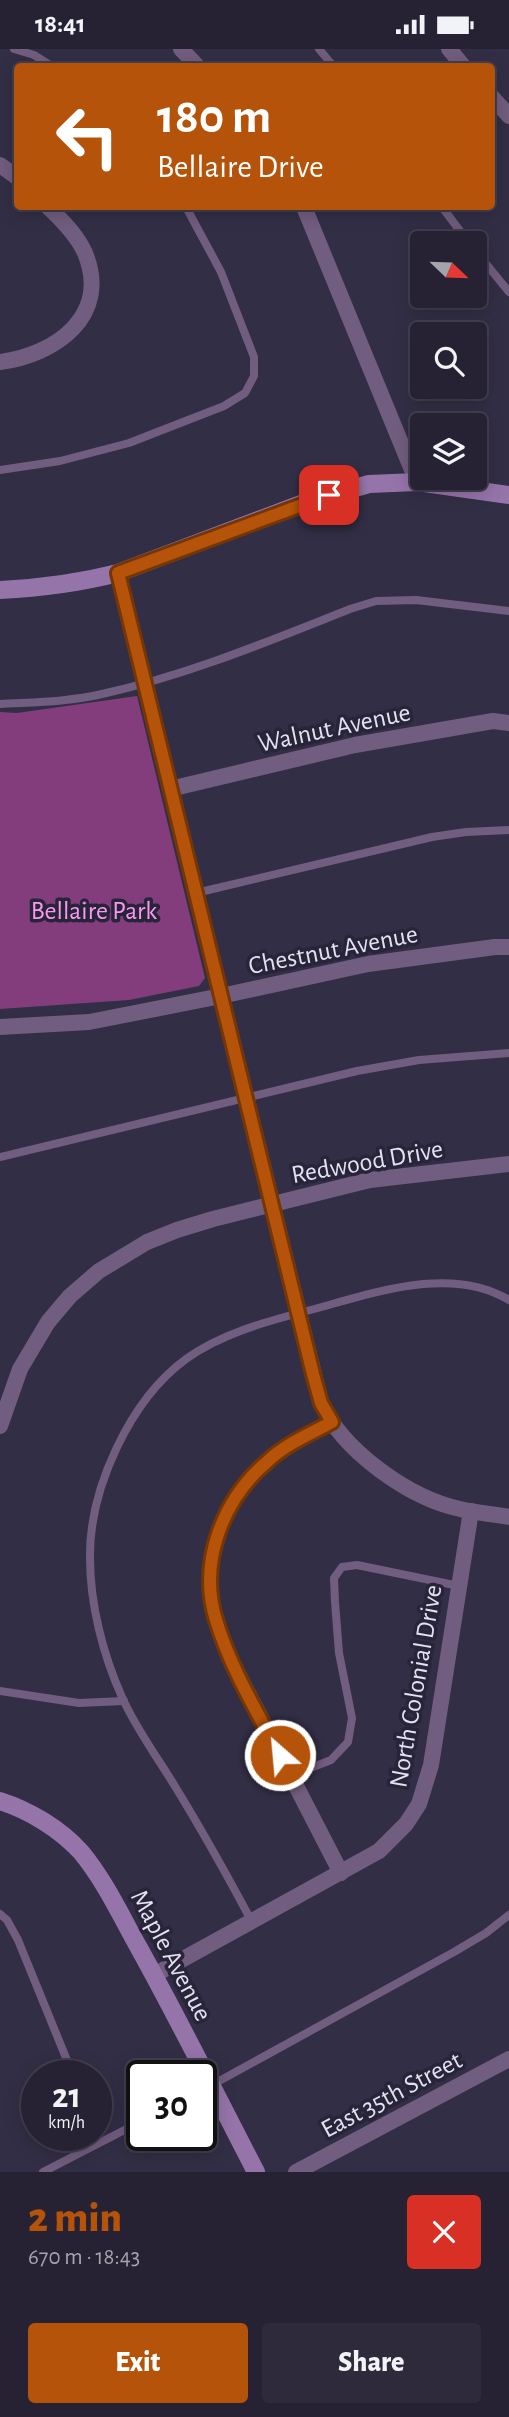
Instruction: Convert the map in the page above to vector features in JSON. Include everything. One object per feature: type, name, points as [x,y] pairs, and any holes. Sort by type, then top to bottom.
[{"type":"main road","points":[[0,590],[38,588],[92,580],[118,573],[309,501],[369,484],[410,482]]},
{"type":"main road","points":[[474,490],[509,495]]},
{"type":"main road","name":"Maple Avenue","points":[[0,1801],[43,1821],[79,1851],[104,1885],[154,1975],[193,2060]]},
{"type":"main road","name":"Maple Avenue","points":[[217,2106],[256,2172]]},
{"type":"street","points":[[181,49],[194,63]]},
{"type":"street","points":[[449,49],[461,63]]},
{"type":"street","points":[[495,100],[509,116]]},
{"type":"street","points":[[0,362],[35,355],[67,337],[84,313],[91,281],[84,252],[76,238],[51,210]]},
{"type":"street","points":[[305,210],[410,465]]},
{"type":"street","points":[[118,573],[321,1403],[332,1422],[363,1455],[393,1479],[426,1497],[459,1509],[509,1517]]},
{"type":"street","name":"Walnut Avenue","points":[[170,789],[355,745],[493,721],[509,723]]},
{"type":"street","name":"Chestnut Avenue","points":[[0,1027],[89,1023],[368,964],[509,947]]},
{"type":"street","name":"Redwood Drive","points":[[0,1426],[20,1369],[48,1322],[70,1297],[99,1271],[135,1248],[177,1230],[370,1180],[509,1164]]},
{"type":"street","points":[[332,1422],[269,1459],[239,1492],[224,1520],[212,1557],[211,1598],[218,1627],[247,1692],[341,1873]]},
{"type":"street","name":"North Colonial Drive","points":[[154,1975],[379,1851],[406,1825],[425,1789],[431,1765],[471,1511]]},
{"type":"street","name":"East 35th Street","points":[[296,2172],[509,2059]]},
{"type":"lane","points":[[14,49],[34,55],[47,63]]},
{"type":"lane","points":[[319,49],[331,63]]},
{"type":"lane","points":[[0,470],[60,461],[129,443],[224,406],[244,393],[254,376],[254,357],[221,272],[188,210]]},
{"type":"lane","points":[[444,210],[460,231]]},
{"type":"lane","points":[[487,265],[509,292]]},
{"type":"lane","points":[[0,704],[55,701],[101,694],[196,668],[376,601],[416,600],[509,611]]},
{"type":"lane","points":[[196,893],[432,837],[509,830]]},
{"type":"lane","points":[[0,1157],[357,1071],[407,1062],[509,1053]]},
{"type":"lane","points":[[252,1922],[204,1833],[124,1701],[99,1625],[91,1580],[90,1556],[95,1510],[122,1437],[155,1388],[187,1358],[238,1333],[298,1313],[383,1292],[434,1283],[487,1289],[509,1300]]},
{"type":"lane","points":[[290,1776],[331,1761],[348,1742],[352,1717],[339,1653],[334,1578],[342,1567],[357,1565],[459,1586]]},
{"type":"lane","points":[[0,1691],[79,1703],[124,1701]]},
{"type":"lane","points":[[0,1914],[18,1940],[67,2060]]},
{"type":"lane","points":[[217,2082],[454,1952],[509,1915]]},
{"type":"lane","points":[[43,2172],[78,2151]]},
{"type":"green space","name":"Bellaire Park","points":[[137,696],[205,978],[199,986],[129,1000],[0,1009],[0,712],[17,713]]},
{"type":"route","points":[[280,1755],[247,1692],[215,1618],[211,1598],[212,1557],[224,1520],[239,1492],[254,1474],[269,1459],[332,1422],[321,1403],[313,1374],[118,573],[329,495]]}]
